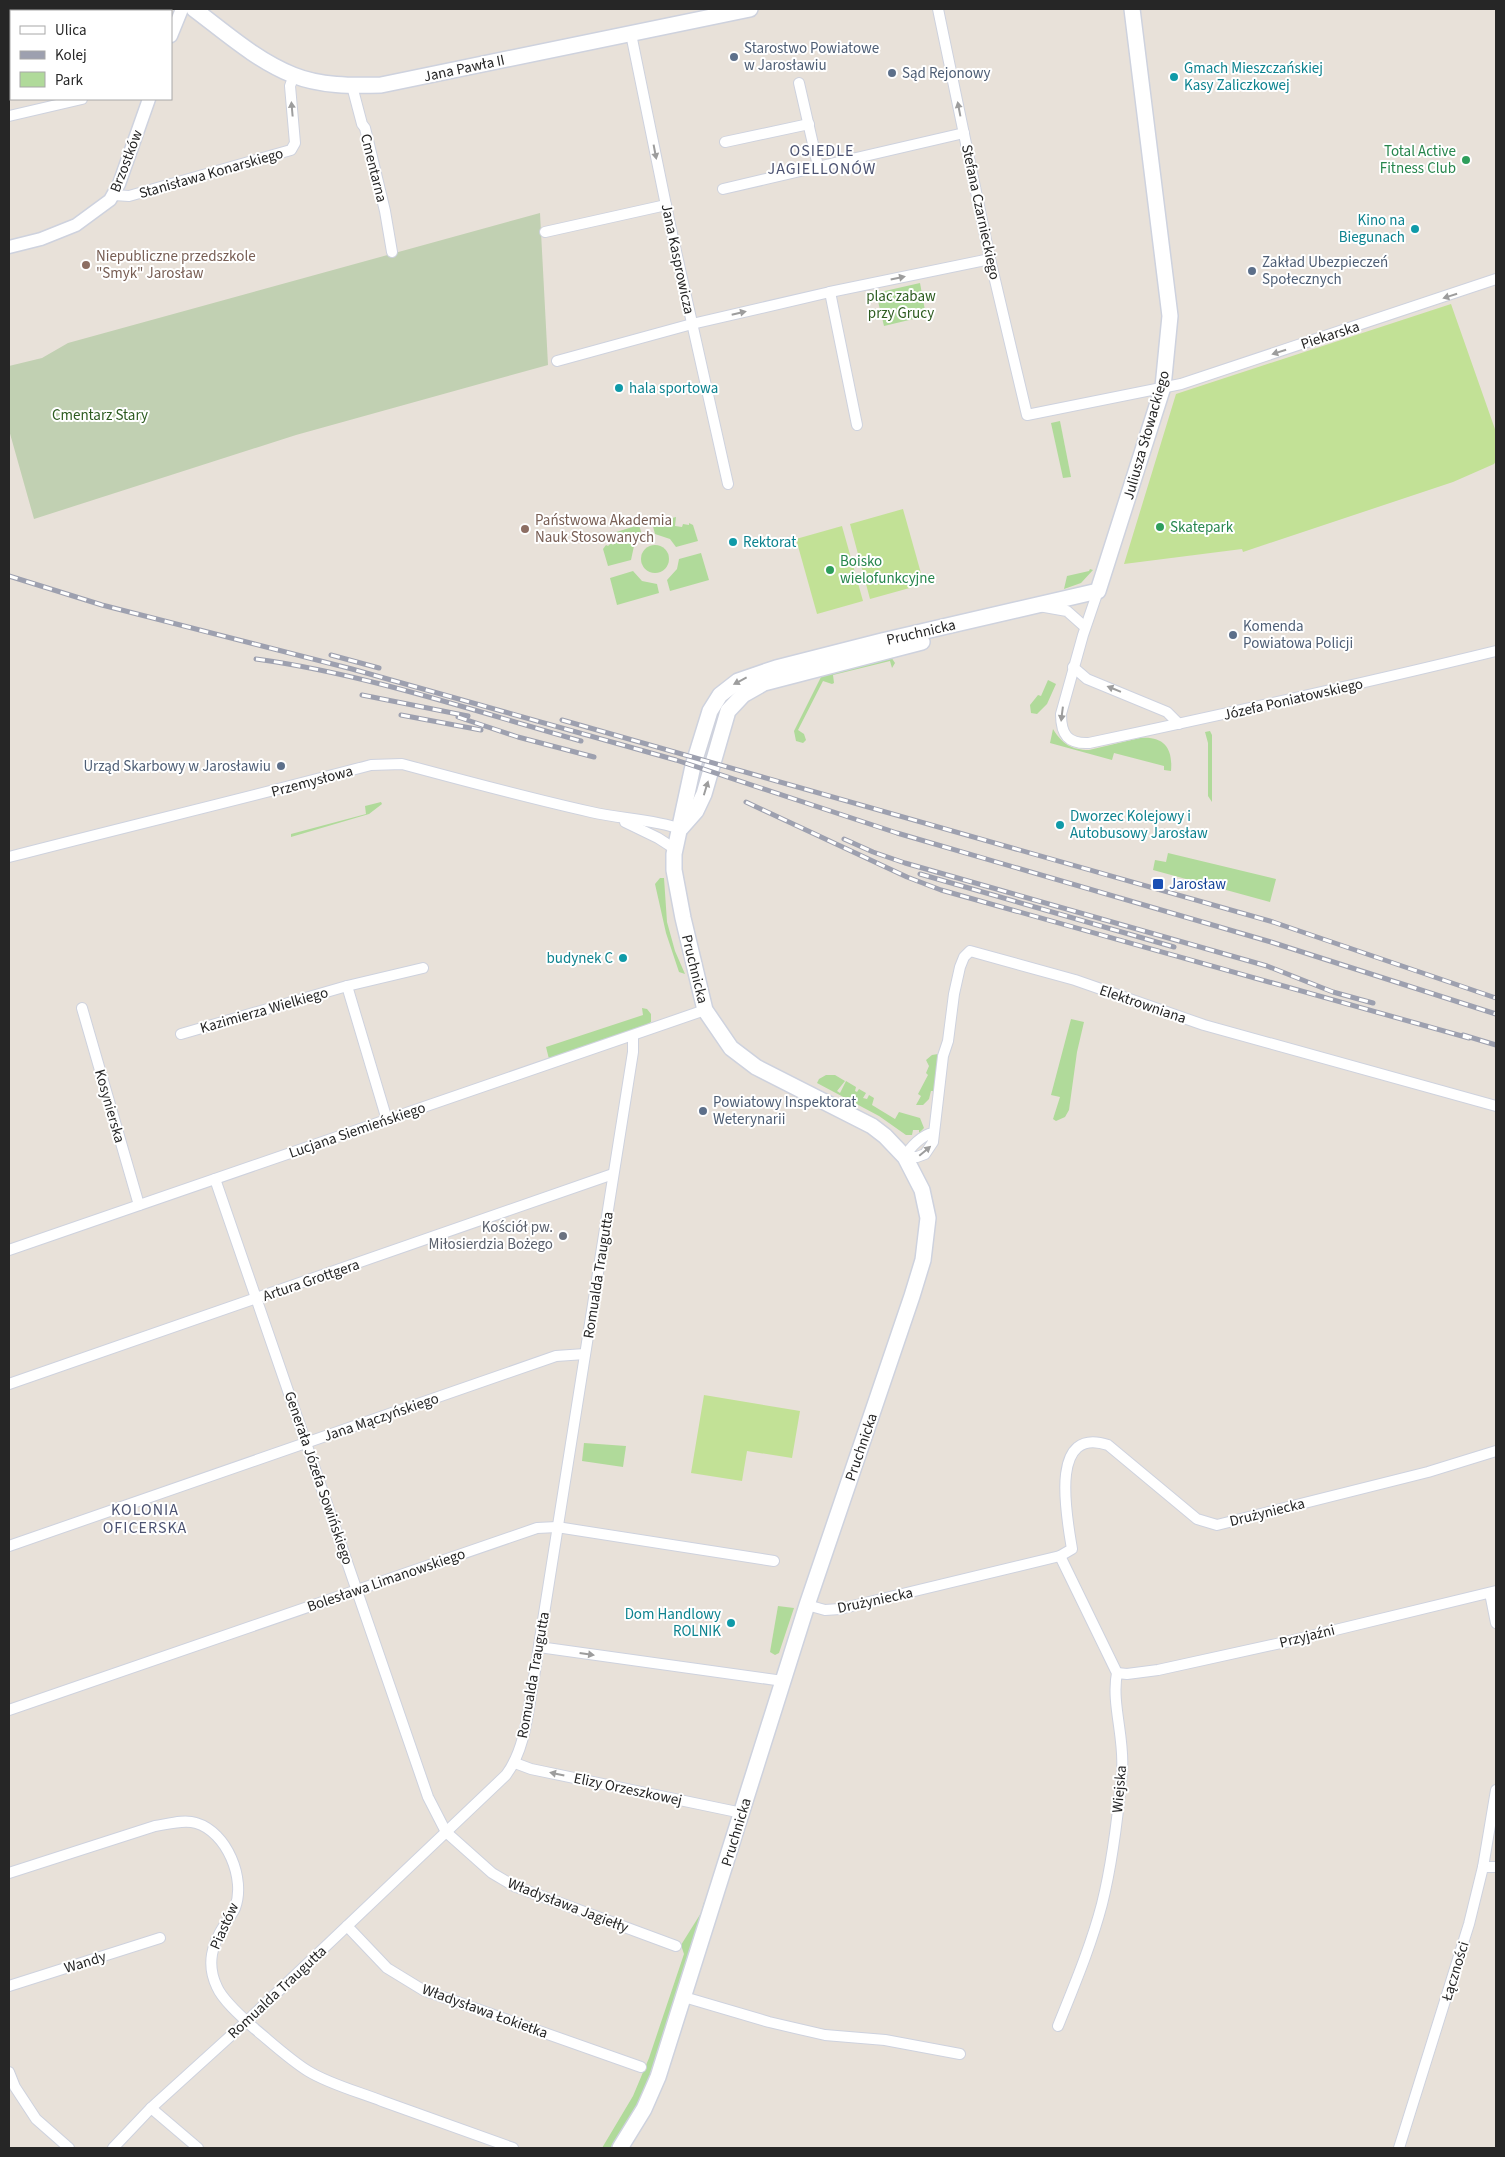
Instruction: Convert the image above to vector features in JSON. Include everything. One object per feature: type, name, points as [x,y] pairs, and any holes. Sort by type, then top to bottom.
[{"type":"main road","name":"Jana Pawła II","points":[[194,9],[251,52],[294,75],[322,83],[352,86],[381,85],[750,9]]},
{"type":"main road","name":"Juliusza Słowackiego","points":[[1098,591],[1163,387],[1170,316],[1132,9]]},
{"type":"main road","name":"Pruchnicka","points":[[620,2148],[644,2109],[658,2077],[807,1605],[923,1260],[928,1218],[922,1190],[905,1157],[885,1136],[872,1126],[756,1067],[731,1048],[705,1010],[681,911],[674,870],[675,849],[681,829],[693,766],[710,711],[720,695],[738,680],[785,666],[951,624],[974,621],[1098,591]]},
{"type":"street","points":[[172,34],[182,9]]},
{"type":"street","name":"Stefana Czarnieckiego","points":[[938,9],[990,259],[1027,415]]},
{"type":"street","name":"Jana Kasprowicza","points":[[631,34],[666,206],[728,484]]},
{"type":"street","name":"Stanisława Konarskiego","points":[[114,195],[129,196],[291,150],[295,143],[290,86],[294,75]]},
{"type":"street","points":[[799,84],[818,166]]},
{"type":"street","name":"Cmentarna","points":[[352,86],[362,124],[365,128],[385,211],[392,252]]},
{"type":"street","points":[[9,116],[78,100]]},
{"type":"street","name":"Brzostków","points":[[9,247],[41,239],[76,225],[104,207],[114,195],[149,100]]},
{"type":"street","points":[[725,142],[809,124]]},
{"type":"street","points":[[723,189],[964,133]]},
{"type":"street","points":[[545,232],[666,206]]},
{"type":"street","points":[[557,361],[692,324],[830,292],[990,259]]},
{"type":"street","name":"Piekarska","points":[[1027,415],[1181,384],[1496,279]]},
{"type":"street","points":[[830,292],[857,425]]},
{"type":"street","name":"Juliusza Słowackiego","points":[[1089,743],[1080,744],[1064,734],[1060,714],[1098,591]]},
{"type":"street","name":"Pruchnicka","points":[[1039,606],[1068,611],[1085,628]]},
{"type":"street","name":"Józefa Poniatowskiego","points":[[1089,743],[1391,677],[1496,651]]},
{"type":"street","points":[[1073,667],[1087,679],[1167,712],[1179,724]]},
{"type":"street","name":"Przemysłowa","points":[[9,857],[135,824],[224,804],[371,765],[402,764],[548,803],[615,818]]},
{"type":"street","points":[[615,818],[665,824],[681,829]]},
{"type":"street","points":[[615,818],[658,838],[675,849]]},
{"type":"street","name":"Elektrowniana","points":[[905,1157],[917,1157],[925,1154],[934,1142],[933,1133],[943,1056],[948,1041],[960,966],[964,957],[970,951],[1075,980],[1204,1025],[1496,1106]]},
{"type":"street","name":"Kazimierza Wielkiego","points":[[181,1034],[347,986],[423,968]]},
{"type":"street","name":"Kazimierza Wielkiego","points":[[347,986],[386,1120]]},
{"type":"street","name":"Kosynierska","points":[[82,1008],[139,1205]]},
{"type":"street","name":"Lucjana Siemieńskiego","points":[[9,1250],[705,1010]]},
{"type":"street","name":"Romualda Traugutta","points":[[114,2148],[151,2108],[246,2021],[506,1775],[515,1762],[522,1741],[539,1647],[633,1052],[633,1036]]},
{"type":"street","name":"Artura Grottgera","points":[[9,1384],[613,1174]]},
{"type":"street","name":"Generała Józefa Sowińskiego","points":[[215,1179],[428,1797],[446,1832]]},
{"type":"street","name":"Jana Mączyńskiego","points":[[9,1546],[556,1356],[585,1354]]},
{"type":"street","name":"Drużyniecka","points":[[807,1605],[825,1610],[840,1609],[1060,1556],[1072,1550],[1065,1479],[1071,1452],[1077,1447],[1096,1441],[1108,1445],[1197,1519],[1217,1525],[1419,1474],[1496,1451]]},
{"type":"street","name":"Bolesława Limanowskiego","points":[[9,1710],[537,1528],[557,1527],[774,1561]]},
{"type":"street","name":"Wiejska","points":[[1058,2026],[1090,1944],[1102,1904],[1113,1848],[1122,1769],[1121,1734],[1115,1683],[1117,1673],[1060,1556]]},
{"type":"street","points":[[1493,1592],[1496,1623]]},
{"type":"street","name":"Przyjaźni","points":[[1117,1673],[1127,1674],[1158,1670],[1493,1592]]},
{"type":"street","points":[[539,1647],[783,1681]]},
{"type":"street","name":"Elizy Orzeszkowej","points":[[515,1762],[531,1768],[742,1813]]},
{"type":"street","name":"Łączności","points":[[1399,2148],[1469,1924],[1483,1866],[1496,1790]]},
{"type":"street","name":"Piastów","points":[[9,1874],[177,1822],[196,1823],[217,1834],[228,1850],[235,1870],[238,1892],[235,1908],[216,1938],[210,1952],[212,1973],[217,1989],[246,2021],[310,2072],[364,2094],[513,2148]]},
{"type":"street","name":"Władysława Jagiełły","points":[[446,1832],[492,1873],[514,1886],[676,1946]]},
{"type":"street","points":[[1483,1866],[1496,1867]]},
{"type":"street","name":"Władysława Łokietka","points":[[347,1926],[387,1968],[423,1990],[641,2067]]},
{"type":"street","name":"Wandy","points":[[9,1986],[160,1938]]},
{"type":"street","points":[[684,1997],[768,2022],[825,2035],[885,2040],[960,2054]]},
{"type":"street","points":[[9,2072],[15,2087],[36,2119],[69,2148]]},
{"type":"street","points":[[151,2108],[198,2148]]},
{"type":"green space","name":"Cmentarz Stary","points":[[540,213],[548,365],[296,435],[34,519],[9,430],[9,366],[42,358],[68,343]]},
{"type":"green space","name":"plac zabaw przy Grucy","points":[[920,283],[926,316],[884,326],[876,293]]},
{"type":"green space","points":[[1451,304],[1496,432],[1496,461],[1494,464],[1453,482],[1243,552],[1242,549],[1124,564],[1176,394]]},
{"type":"green space","points":[[1060,421],[1071,477],[1063,478],[1051,423]]},
{"type":"green space","points":[[903,509],[924,584],[870,599],[850,524]]},
{"type":"green space","points":[[676,517],[675,526],[682,527],[683,524],[689,525],[689,523],[693,525],[698,541],[676,547],[670,539],[655,534],[652,523]]},
{"type":"green space","points":[[639,525],[643,538],[634,546],[631,560],[608,566],[603,549],[606,545],[608,546],[611,543],[613,545],[618,540],[613,533]]},
{"type":"green space","name":"Boisko wielofunkcyjne","points":[[842,526],[863,601],[817,614],[796,539]]},
{"type":"green space","points":[[655,545],[665,549],[669,559],[665,569],[655,573],[645,569],[641,559],[645,549]]},
{"type":"green space","points":[[701,553],[709,580],[670,591],[667,580],[677,569],[679,559]]},
{"type":"green space","points":[[1090,569],[1093,570],[1081,583],[1064,589],[1067,576],[1089,571]]},
{"type":"green space","points":[[633,571],[642,581],[657,584],[659,593],[617,605],[610,578]]},
{"type":"green space","points":[[891,657],[895,663],[892,668],[890,661],[833,675],[834,683],[832,684],[823,681],[798,730],[804,734],[806,740],[803,743],[796,741],[794,731],[823,673]]},
{"type":"green space","points":[[1048,680],[1056,684],[1047,704],[1037,714],[1031,713],[1030,705],[1038,695],[1041,696]]},
{"type":"green space","points":[[1053,729],[1060,739],[1068,745],[1083,750],[1140,738],[1161,741],[1170,756],[1171,771],[1164,770],[1164,766],[1114,753],[1112,760],[1050,743]]},
{"type":"green space","points":[[1210,731],[1212,735],[1212,802],[1208,796],[1208,743],[1205,732]]},
{"type":"green space","points":[[381,802],[382,804],[369,814],[291,837],[291,834],[366,814],[365,806]]},
{"type":"green space","points":[[1168,853],[1276,879],[1270,902],[1153,870],[1155,860],[1166,862]]},
{"type":"green space","points":[[660,878],[664,878],[667,922],[675,951],[685,974],[679,972],[666,933],[655,884]]},
{"type":"green space","points":[[642,1008],[647,1009],[651,1014],[651,1022],[646,1025],[549,1059],[546,1047],[643,1015]]},
{"type":"green space","points":[[1071,1019],[1084,1022],[1077,1052],[1069,1110],[1065,1117],[1056,1121],[1053,1119],[1060,1097],[1051,1095]]},
{"type":"green space","points":[[938,1054],[934,1091],[931,1091],[929,1099],[923,1105],[916,1105],[921,1096],[918,1094],[928,1075],[926,1073],[929,1066],[926,1060],[932,1055]]},
{"type":"green space","points":[[826,1075],[835,1075],[845,1081],[837,1091],[840,1093],[846,1081],[856,1087],[855,1091],[857,1092],[859,1089],[866,1093],[863,1098],[867,1099],[869,1095],[874,1098],[872,1105],[895,1119],[899,1112],[920,1118],[924,1128],[919,1133],[919,1130],[913,1130],[912,1135],[906,1135],[879,1116],[817,1083],[819,1079]]},
{"type":"green space","points":[[704,1395],[800,1411],[792,1458],[747,1451],[742,1481],[691,1473]]},
{"type":"green space","points":[[584,1443],[626,1446],[623,1467],[582,1461]]},
{"type":"green space","points":[[778,1606],[794,1608],[779,1653],[775,1655],[770,1652]]},
{"type":"green space","points":[[704,1902],[707,1904],[653,2073],[641,2101],[613,2148],[602,2148],[633,2096],[649,2058],[684,1954],[681,1945],[701,1913]]},
{"type":"railway","points":[[9,576],[102,605],[352,669],[676,760],[897,833],[1271,942],[1496,1014]]},
{"type":"railway","points":[[331,655],[379,668]]},
{"type":"railway","points":[[256,659],[338,674],[379,684],[581,741]]},
{"type":"railway","points":[[362,695],[468,716]]},
{"type":"railway","points":[[401,715],[481,730]]},
{"type":"railway","points":[[458,717],[518,737],[594,757]]},
{"type":"railway","points":[[562,720],[1273,922],[1496,998]]},
{"type":"railway","points":[[746,802],[907,877],[941,890],[1469,1038]]},
{"type":"railway","points":[[844,839],[905,863],[1267,966],[1333,992],[1373,1003]]},
{"type":"railway","points":[[920,874],[1174,947]]},
{"type":"railway","points":[[1463,1035],[1496,1045]]},
{"type":"place","name":"Starostwo Powiatowe w Jarosławiu","points":[[734,57]]},
{"type":"place","name":"Sąd Rejonowy","points":[[892,73]]},
{"type":"place","name":"Gmach Mieszczańskiej Kasy Zaliczkowej","points":[[1174,77]]},
{"type":"place","name":"Total Active Fitness Club","points":[[1466,160]]},
{"type":"place","name":"Kino na Biegunach","points":[[1415,229]]},
{"type":"place","name":"Niepubliczne przedszkole \"Smyk\" Jarosław","points":[[86,265]]},
{"type":"place","name":"Zakład Ubezpieczeń Społecznych","points":[[1252,271]]},
{"type":"place","name":"hala sportowa","points":[[619,388]]},
{"type":"place","name":"Skatepark","points":[[1160,527]]},
{"type":"place","name":"Państwowa Akademia Nauk Stosowanych","points":[[525,529]]},
{"type":"place","name":"Rektorat","points":[[733,542]]},
{"type":"place","name":"Boisko wielofunkcyjne","points":[[830,570]]},
{"type":"place","name":"Komenda Powiatowa Policji","points":[[1233,635]]},
{"type":"place","name":"Urząd Skarbowy w Jarosławiu","points":[[281,766]]},
{"type":"place","name":"Dworzec Kolejowy i Autobusowy Jarosław","points":[[1060,825]]},
{"type":"place","name":"Jarosław","points":[[1158,884]]},
{"type":"place","name":"budynek C","points":[[623,958]]},
{"type":"place","name":"Powiatowy Inspektorat Weterynarii","points":[[703,1111]]},
{"type":"place","name":"Kościół pw. Miłosierdzia Bożego","points":[[563,1236]]},
{"type":"place","name":"Dom Handlowy ROLNIK","points":[[731,1623]]},
{"type":"district","name":"OSIEDLE JAGIELLONÓW","points":[[822,159]]},
{"type":"district","name":"KOLONIA OFICERSKA","points":[[145,1518]]}]
